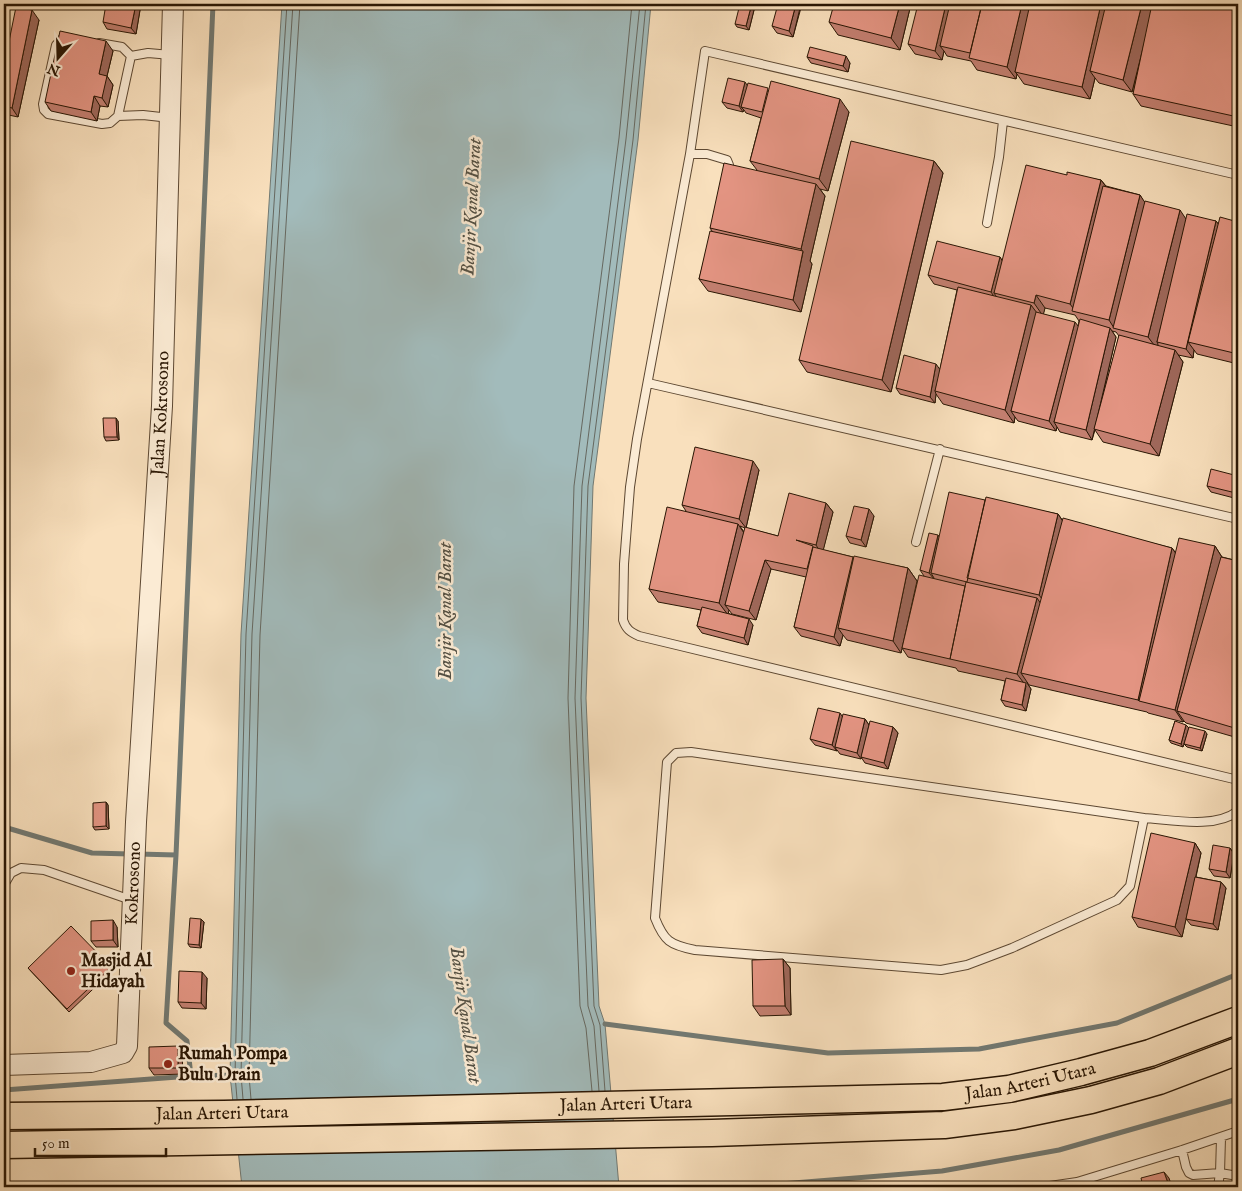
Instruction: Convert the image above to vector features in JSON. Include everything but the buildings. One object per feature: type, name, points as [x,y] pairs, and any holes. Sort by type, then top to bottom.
[{"type":"highway","name":"Jalan Arteri Utara","points":[[4,1116],[224,1114],[943,1097],[1009,1089],[1081,1072],[1150,1053],[1238,1020]]},
{"type":"highway","name":"Jalan Arteri Utara","points":[[4,1145],[712,1133],[944,1125],[1014,1116],[1091,1100],[1159,1081],[1238,1051]]},
{"type":"street","name":"Jalan Kokrosono","points":[[136,822],[162,406],[173,4]]},
{"type":"street","name":"Kokrosono","points":[[4,1065],[91,1062],[123,1053],[127,1046],[136,822]]},
{"type":"lane","points":[[69,38],[63,38],[56,45],[43,104],[44,110],[48,114],[102,124],[110,123],[118,116],[131,56]]},
{"type":"lane","points":[[86,41],[122,47],[131,56]]},
{"type":"lane","points":[[1238,175],[705,51],[690,154],[630,487],[624,564],[623,620],[626,628],[632,633],[1238,780]]},
{"type":"lane","points":[[131,56],[148,53],[171,56]]},
{"type":"lane","points":[[118,116],[143,115],[170,118]]},
{"type":"lane","points":[[987,223],[999,157],[1003,121]]},
{"type":"lane","points":[[690,154],[707,154],[727,160],[729,165],[726,182]]},
{"type":"lane","points":[[648,383],[1238,518]]},
{"type":"lane","points":[[916,542],[940,449]]},
{"type":"lane","points":[[1144,818],[1130,886],[1118,900],[1012,948],[967,965],[941,970],[695,950],[676,946],[662,934],[655,918],[667,762],[676,753],[691,752],[1144,818],[1206,822],[1222,820],[1238,811]]},
{"type":"lane","points":[[4,885],[10,873],[21,868],[44,870],[134,900]]},
{"type":"lane","points":[[1043,1187],[1077,1182],[1221,1138],[1238,1131]]},
{"type":"lane","points":[[1218,1187],[1221,1138]]},
{"type":"lane","points":[[1182,1150],[1186,1167],[1189,1173],[1193,1175],[1220,1173],[1238,1176]]},
{"type":"water","name":"Banjir Kanal Barat","points":[[282,4],[651,4],[638,140],[593,486],[586,698],[599,1006],[605,1024],[619,1187],[242,1187],[230,1075],[241,634]]},
{"type":"waterway","points":[[213,4],[176,855],[166,1023],[187,1041],[191,1076],[236,1075]]},
{"type":"waterway","points":[[4,827],[92,853],[130,854]]},
{"type":"waterway","points":[[138,854],[176,855]]},
{"type":"waterway","points":[[605,1024],[828,1053],[979,1049],[1117,1023],[1238,974]]},
{"type":"waterway","points":[[4,1090],[191,1076]]},
{"type":"waterway","points":[[742,1187],[942,1171],[1059,1150],[1238,1099]]},
{"type":"place","name":"Masjid Al Hidayah","points":[[71,971]]},
{"type":"place","name":"Rumah Pompa Bulu Drain","points":[[168,1064]]}]
